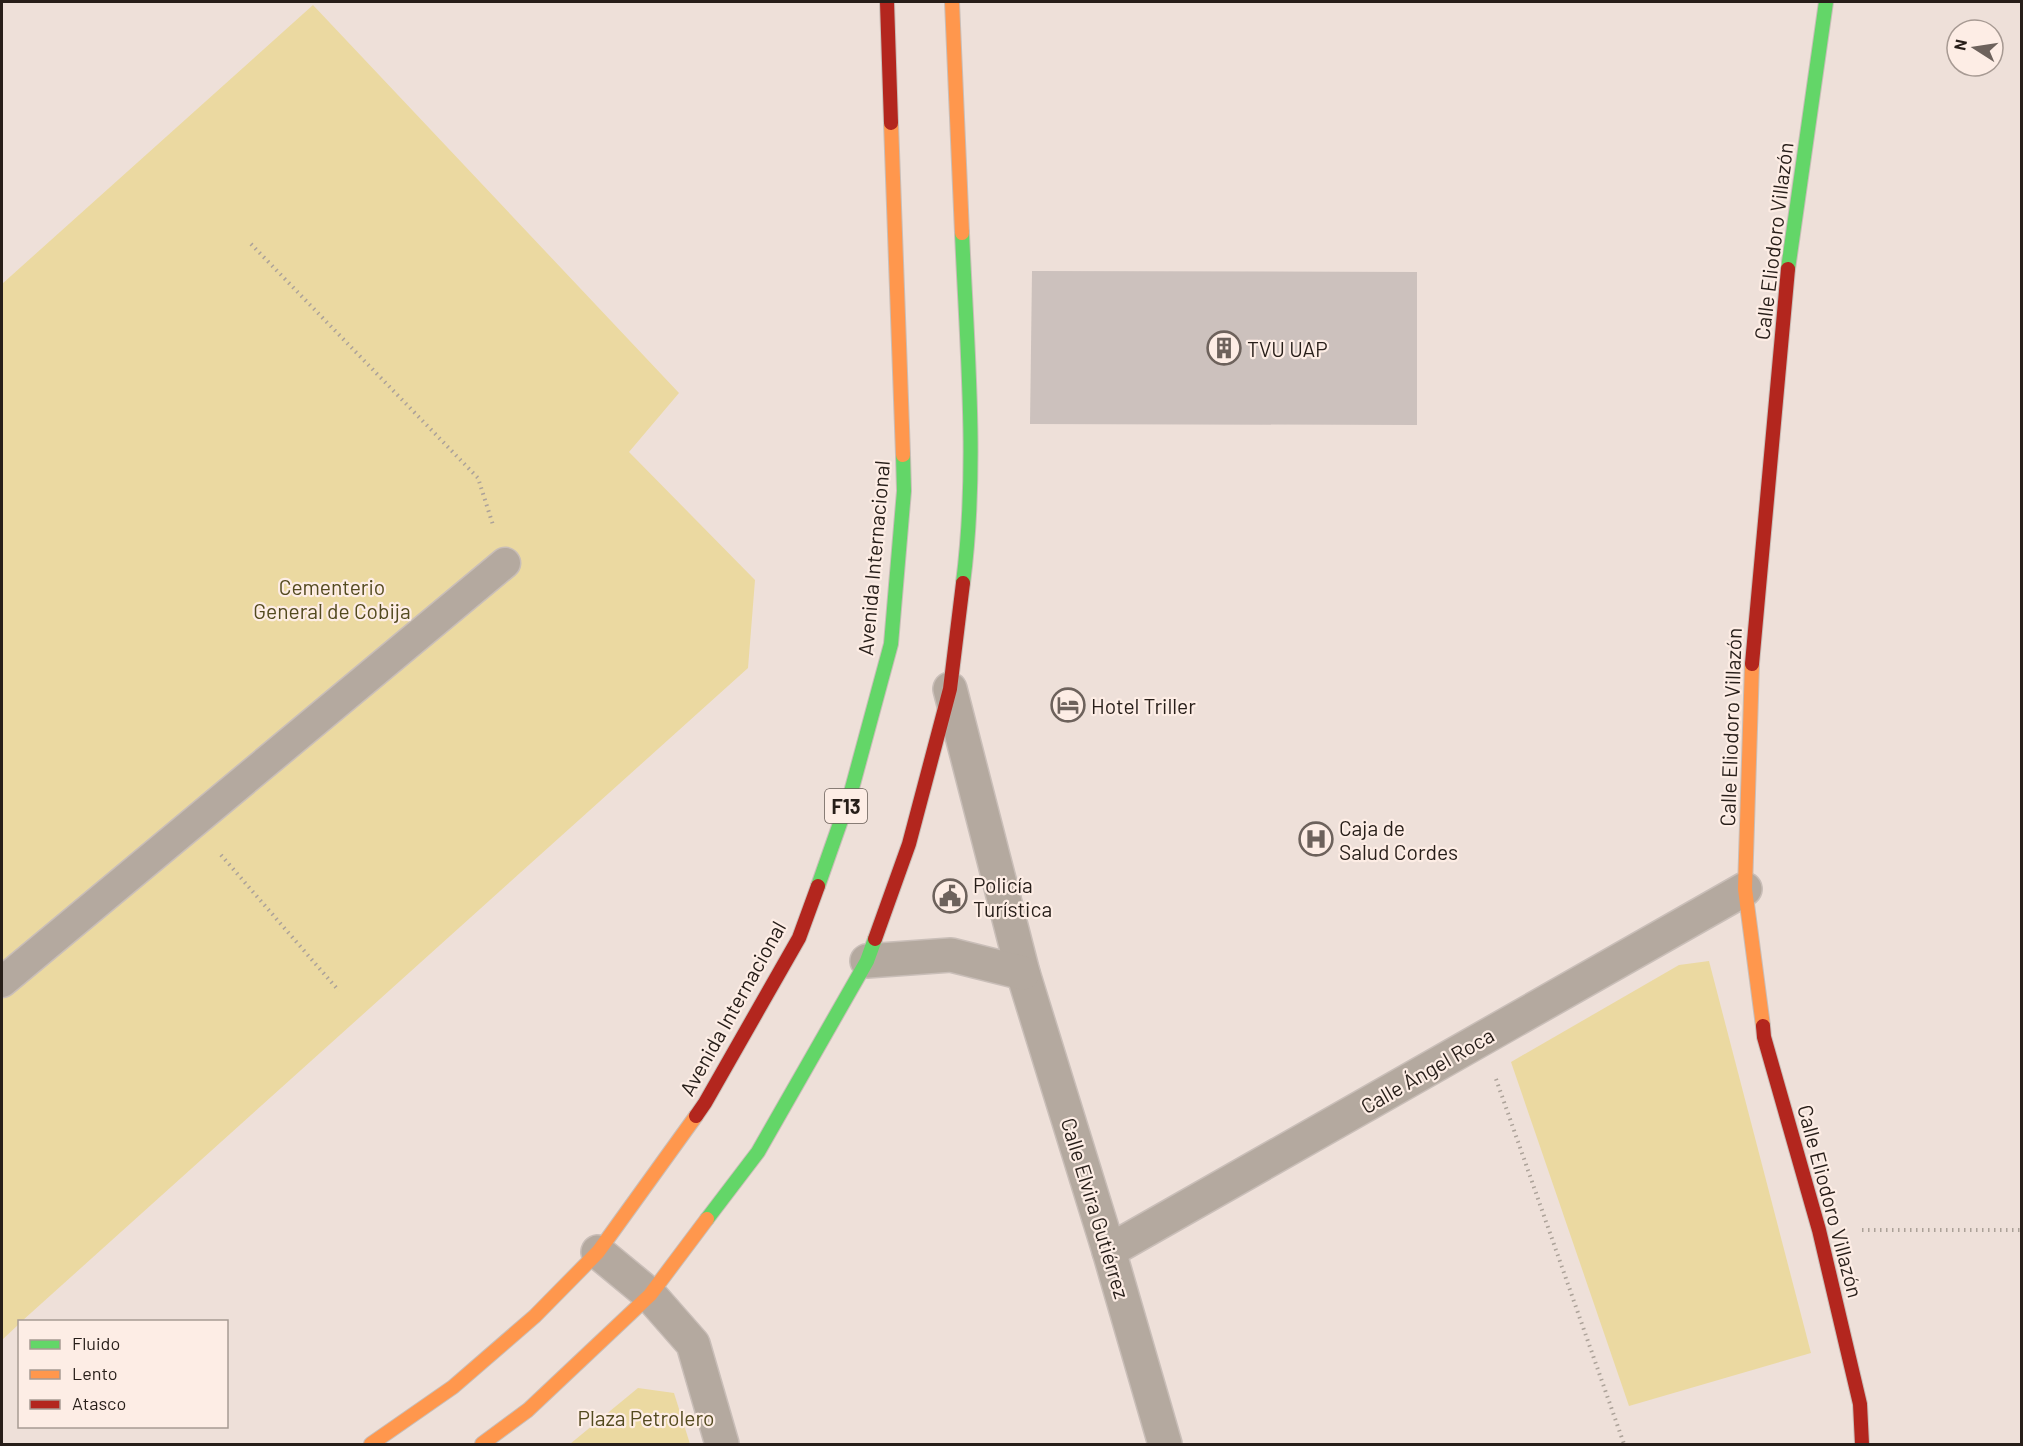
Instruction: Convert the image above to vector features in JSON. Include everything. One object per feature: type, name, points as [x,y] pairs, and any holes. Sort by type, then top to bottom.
[{"type":"main road","name":"Avenida Internacional","points":[[371,1444],[453,1387],[535,1316],[598,1252],[705,1102],[799,938],[850,792],[891,645],[904,491],[888,2]]},
{"type":"main road","points":[[482,1444],[528,1410],[650,1295],[758,1152],[867,961],[909,844],[950,689],[967,553],[971,441],[952,2]]},
{"type":"main road","name":"Calle Eliodoro Villazón","points":[[1826,2],[1787,276],[1755,625],[1745,889],[1764,1037],[1819,1230],[1860,1404],[1862,1444]]},
{"type":"street","name":"Calle Elvira Gutiérrez","points":[[950,689],[1023,973],[1109,1251],[1165,1444]]},
{"type":"street","name":"Calle Ángel Roca","points":[[1109,1251],[1745,889]]},
{"type":"street","points":[[867,961],[951,955],[1023,973]]},
{"type":"street","points":[[598,1252],[650,1295],[693,1344],[722,1444]]},
{"type":"lane","points":[[2,982],[505,563]]},
{"type":"path","points":[[251,244],[478,478],[505,563]]},
{"type":"path","points":[[194,822],[339,991]]},
{"type":"path","points":[[1482,1039],[1624,1444]]},
{"type":"path","points":[[1819,1230],[2022,1230]]},
{"type":"green space","name":"Cementerio General de Cobija","points":[[313,5],[679,393],[629,452],[755,580],[748,668],[23,1320],[18,1320],[18,1325],[2,1340],[2,284]]},
{"type":"green space","points":[[1709,961],[1811,1353],[1629,1406],[1511,1062],[1679,965]]},
{"type":"green space","name":"Plaza Petrolero","points":[[638,1388],[674,1393],[690,1444],[570,1444]]},
{"type":"building","name":"TVU UAP","points":[[1032,271],[1417,272],[1417,425],[1030,424]]},
{"type":"traffic: fast","points":[[1788,269],[1826,2]]},
{"type":"traffic: fast","points":[[962,233],[971,452],[963,583]]},
{"type":"traffic: fast","points":[[818,886],[851,792],[891,644],[904,491],[903,455]]},
{"type":"traffic: fast","points":[[707,1219],[758,1152],[867,961],[875,939]]},
{"type":"traffic: slow","points":[[952,2],[962,233]]},
{"type":"traffic: slow","points":[[891,123],[903,455]]},
{"type":"traffic: slow","points":[[1752,664],[1745,889],[1763,1026]]},
{"type":"traffic: slow","points":[[371,1444],[453,1387],[535,1316],[598,1252],[696,1116]]},
{"type":"traffic: slow","points":[[482,1444],[528,1410],[650,1295],[707,1219]]},
{"type":"traffic: jam","points":[[887,2],[891,123]]},
{"type":"traffic: jam","points":[[1752,664],[1788,269]]},
{"type":"traffic: jam","points":[[875,939],[909,844],[950,689],[963,583]]},
{"type":"traffic: jam","points":[[696,1116],[799,938],[818,886]]},
{"type":"traffic: jam","points":[[1763,1026],[1764,1037],[1819,1230],[1860,1404],[1862,1444]]},
{"type":"place","name":"TVU UAP","points":[[1224,348]]},
{"type":"place","name":"Hotel Triller","points":[[1068,705]]},
{"type":"place","name":"Caja de Salud Cordes","points":[[1316,839]]},
{"type":"place","name":"Policía Turística","points":[[950,896]]}]
